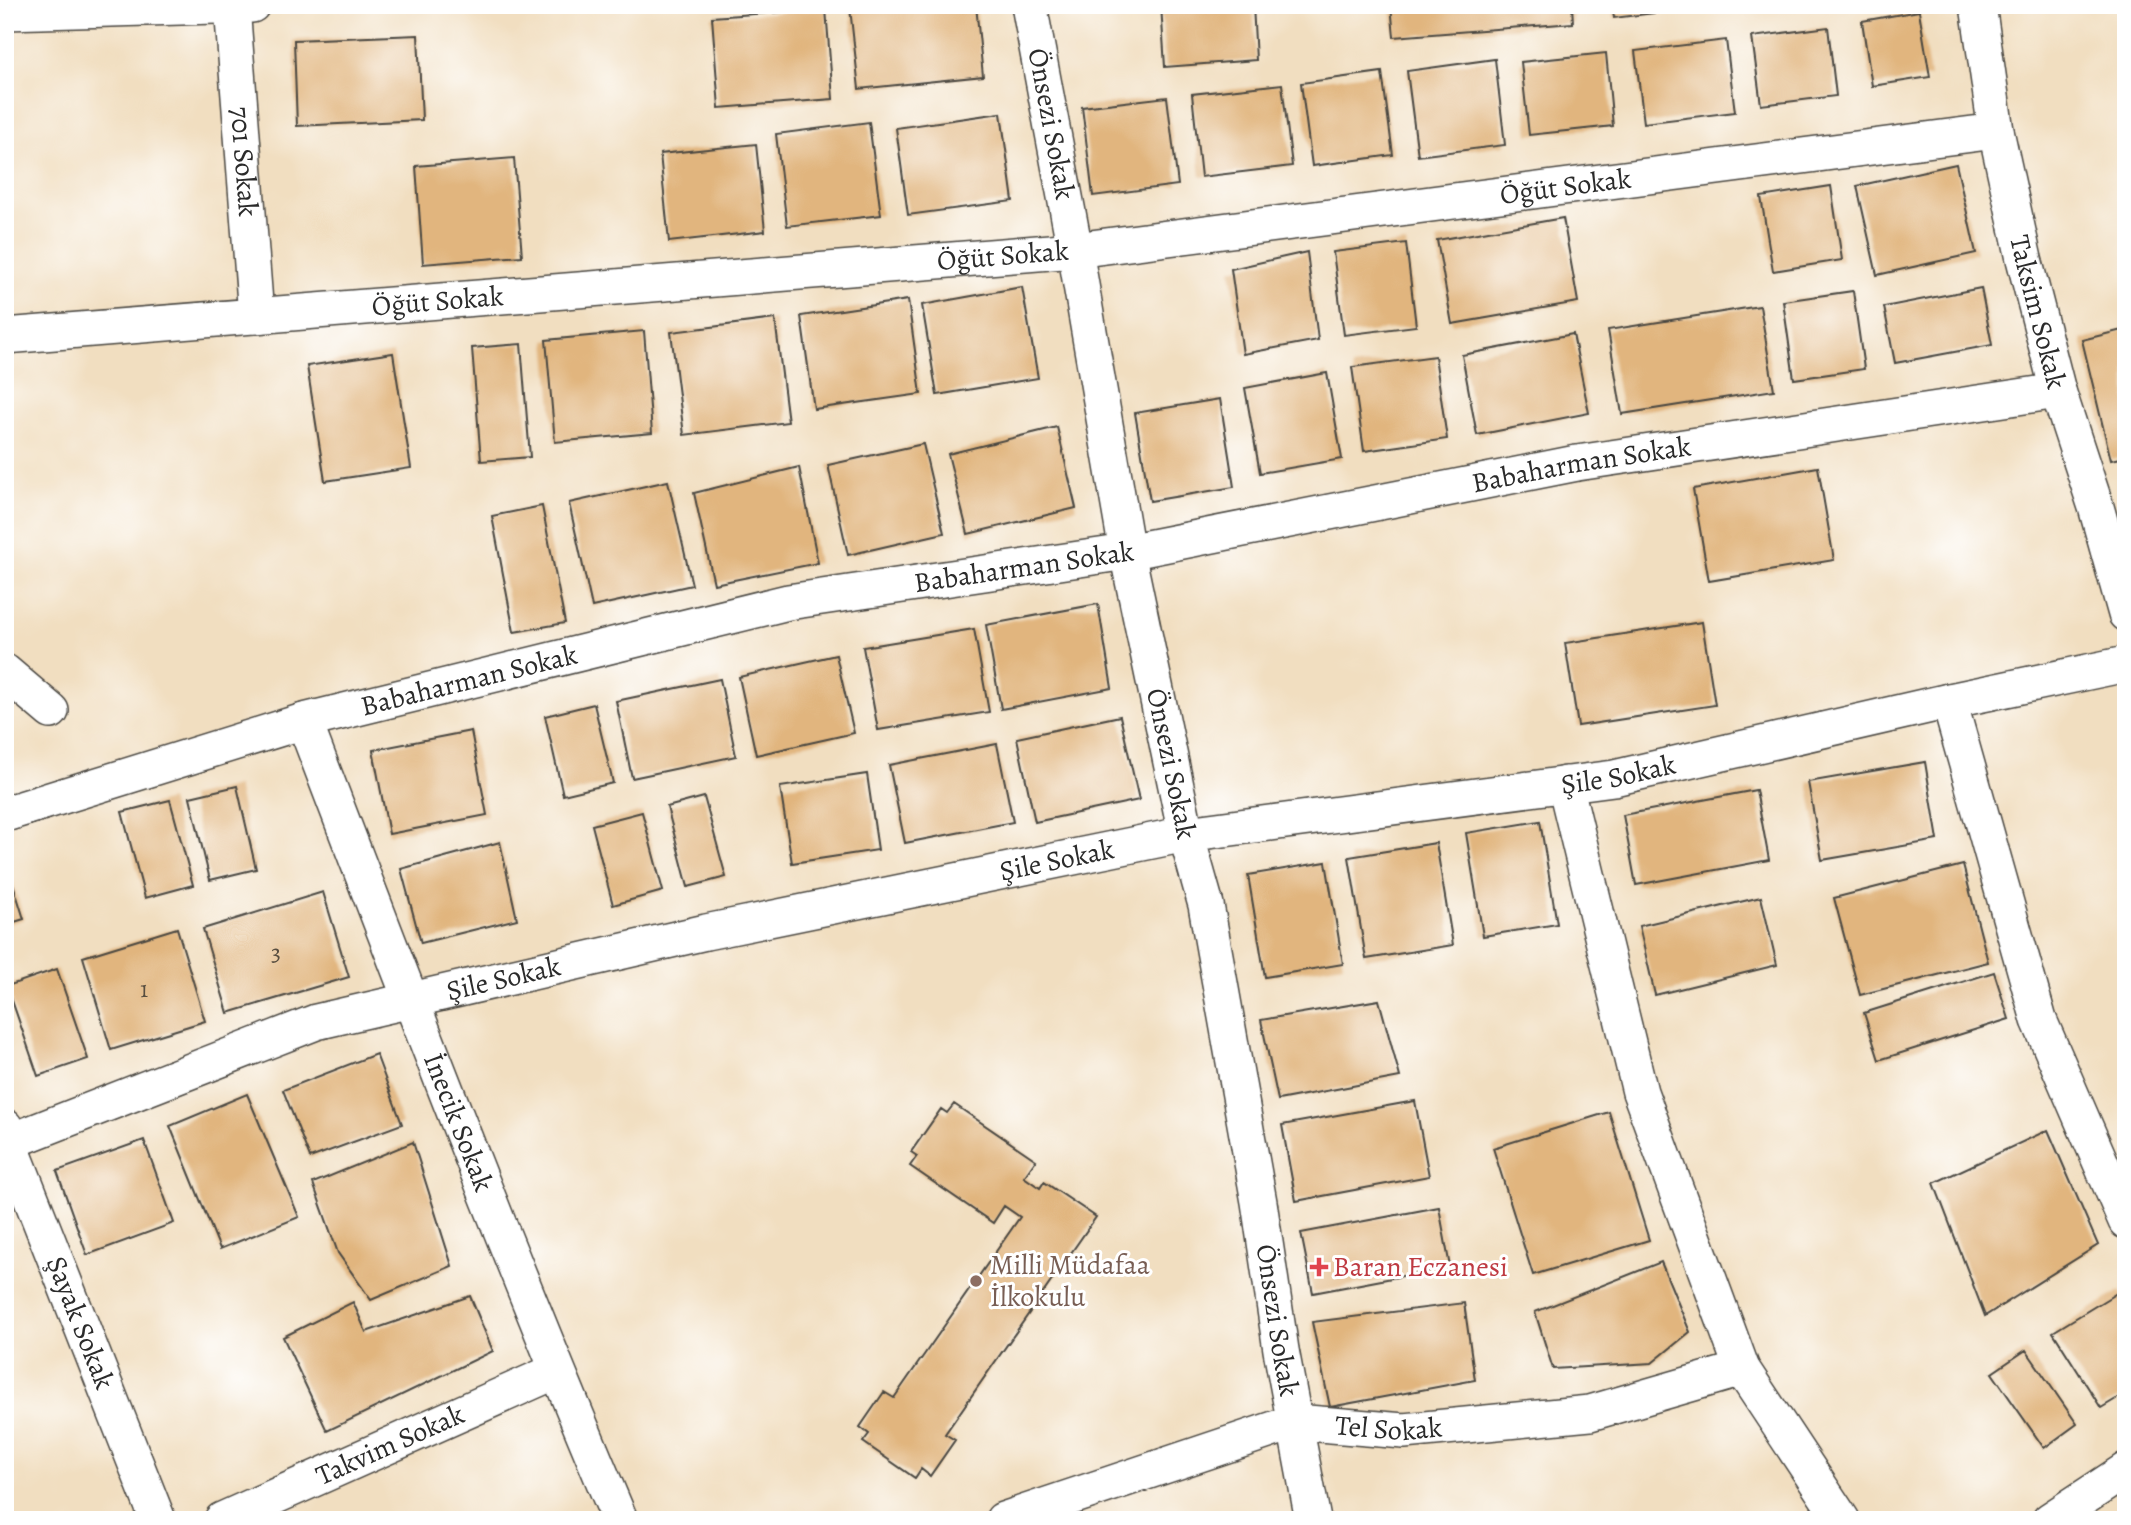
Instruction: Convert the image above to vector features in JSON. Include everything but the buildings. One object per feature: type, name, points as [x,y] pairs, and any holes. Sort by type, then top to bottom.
[{"type":"street","name":"Önsezi Sokak","points":[[1029,5],[1127,552],[1186,834],[1206,905],[1259,1202],[1281,1350],[1313,1520]]},
{"type":"street","name":"Taksim Sokak","points":[[1978,5],[1996,131],[2024,259],[2058,391],[2096,507],[2126,614]]},
{"type":"street","points":[[5,12],[242,6]]},
{"type":"street","name":"701 Sokak","points":[[242,6],[257,316]]},
{"type":"street","name":"Öğüt Sokak","points":[[5,336],[1075,250],[1996,131]]},
{"type":"street","name":"Babaharman Sokak","points":[[5,814],[304,721],[788,602],[1127,552],[1577,463],[2058,391]]},
{"type":"street","name":"Şile Sokak","points":[[7,1135],[316,1022],[706,932],[1186,834],[1614,778],[1949,701],[2126,664]]},
{"type":"street","points":[[5,672],[51,711]]},
{"type":"street","points":[[1949,701],[2039,1020],[2126,1221]]},
{"type":"street","name":"İnecik Sokak","points":[[304,721],[556,1371],[620,1520]]},
{"type":"street","points":[[1565,784],[1640,1093],[1742,1369],[1842,1520]]},
{"type":"street","name":"Şayak Sokak","points":[[7,1135],[158,1520]]},
{"type":"street","name":"Tel Sokak","points":[[1003,1520],[1295,1422],[1404,1431],[1590,1413],[1742,1369]]},
{"type":"street","name":"Takvim Sokak","points":[[222,1520],[556,1371]]},
{"type":"street","points":[[2050,1520],[2126,1469]]},
{"type":"place","name":"Baran Eczanesi","points":[[1319,1267]]},
{"type":"place","name":"Milli Müdafaa İlkokulu","points":[[976,1281]]}]
